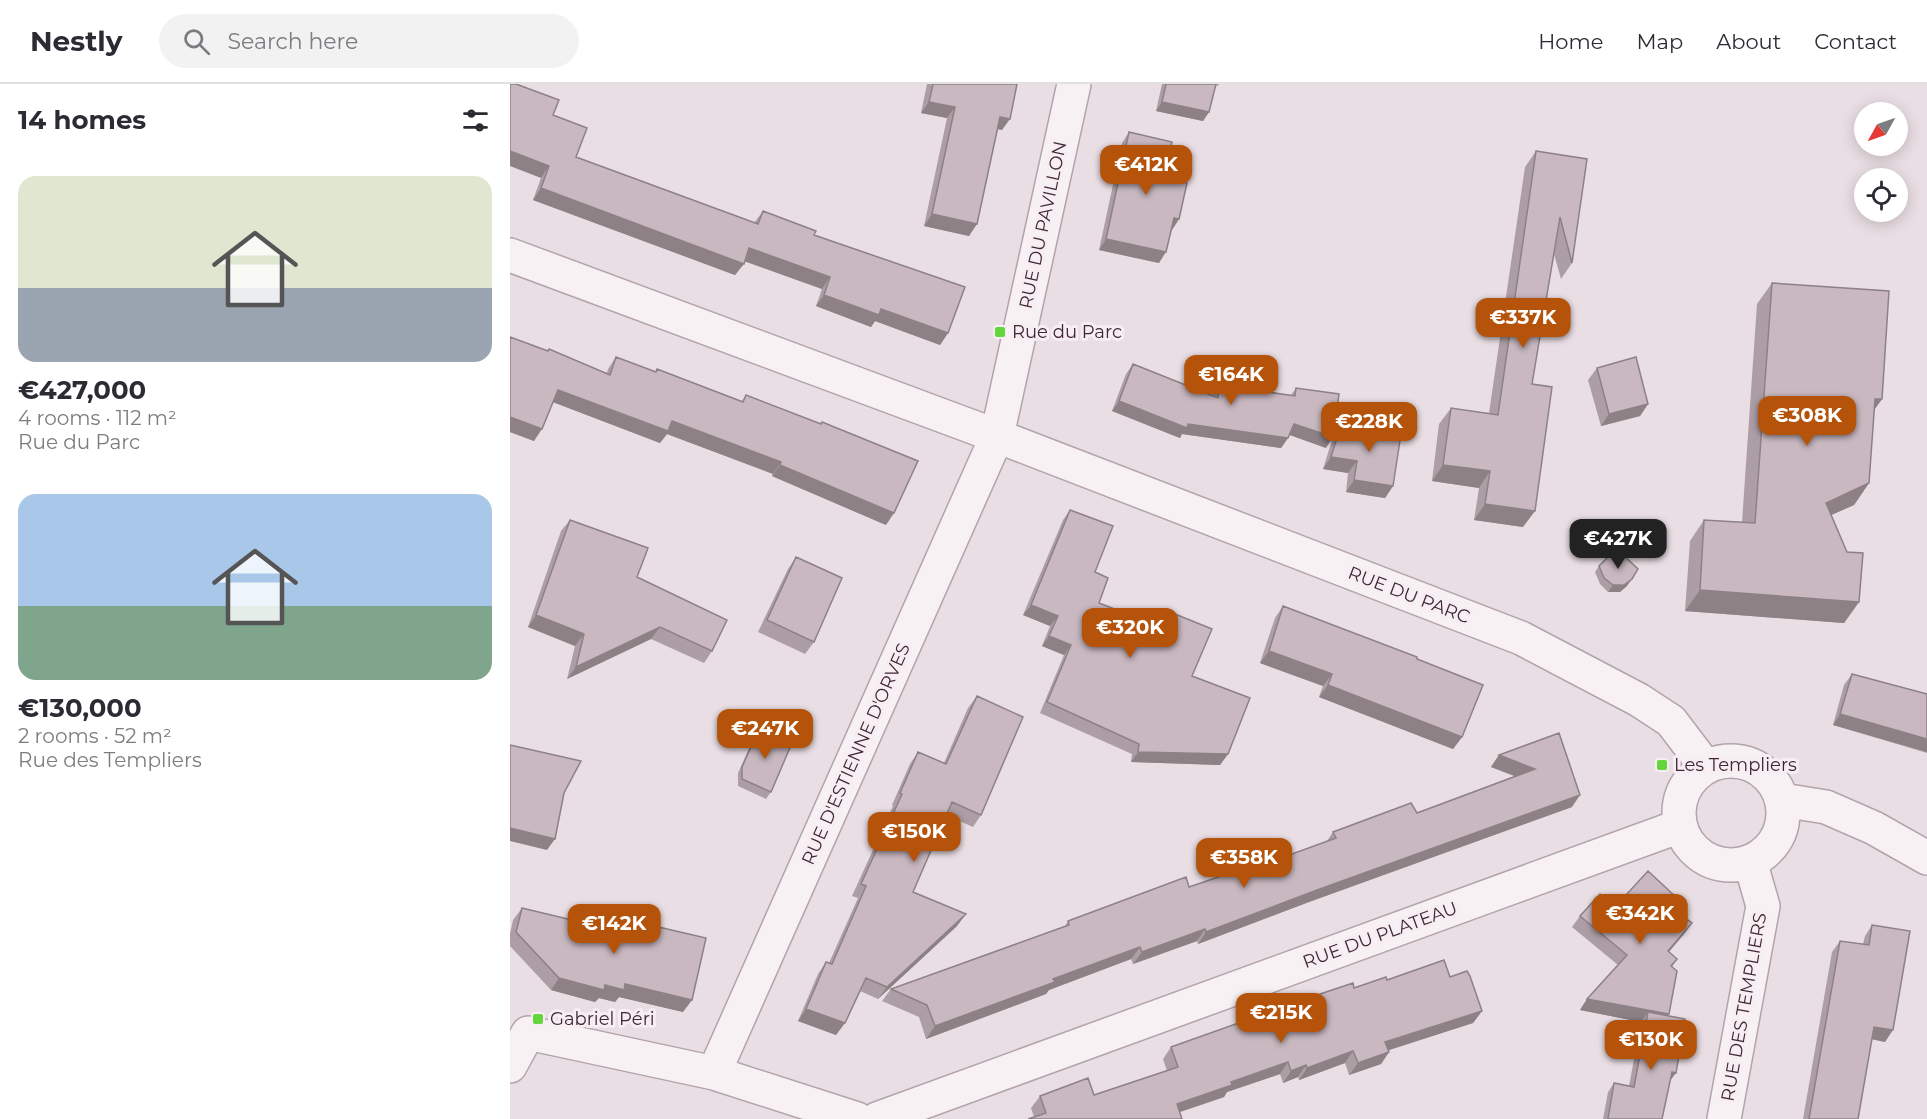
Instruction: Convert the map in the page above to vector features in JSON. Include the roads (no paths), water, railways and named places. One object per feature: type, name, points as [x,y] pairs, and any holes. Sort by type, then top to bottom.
[{"type":"street","name":"RUE DU PAVILLON","points":[[997,435],[1074,84]]},
{"type":"street","name":"RUE DU PARC","points":[[510,255],[997,435],[1521,638],[1639,700],[1671,721],[1706,767]]},
{"type":"street","name":"RUE D'ESTIENNE D'ORVES","points":[[714,1073],[997,435]]},
{"type":"street","points":[[1736,761],[1752,765],[1776,786],[1782,800],[1783,815],[1776,837],[1763,854],[1750,861],[1733,865],[1715,863],[1699,855],[1688,842],[1680,826],[1679,809],[1683,792],[1692,777],[1706,767],[1720,762],[1736,761]]},
{"type":"street","points":[[1782,800],[1827,807],[1874,828],[1927,858]]},
{"type":"street","name":"RUE DU PLATEAU","points":[[877,1119],[1680,826]]},
{"type":"street","name":"RUE DES TEMPLIERS","points":[[1724,1119],[1763,906],[1750,861]]},
{"type":"street","points":[[510,1066],[528,1033],[714,1073],[857,1119]]},
{"type":"place","name":"Rue du Parc","points":[[1000,332]]},
{"type":"place","name":"Les Templiers","points":[[1662,765]]},
{"type":"place","name":"Gabriel Péri","points":[[538,1019]]}]
